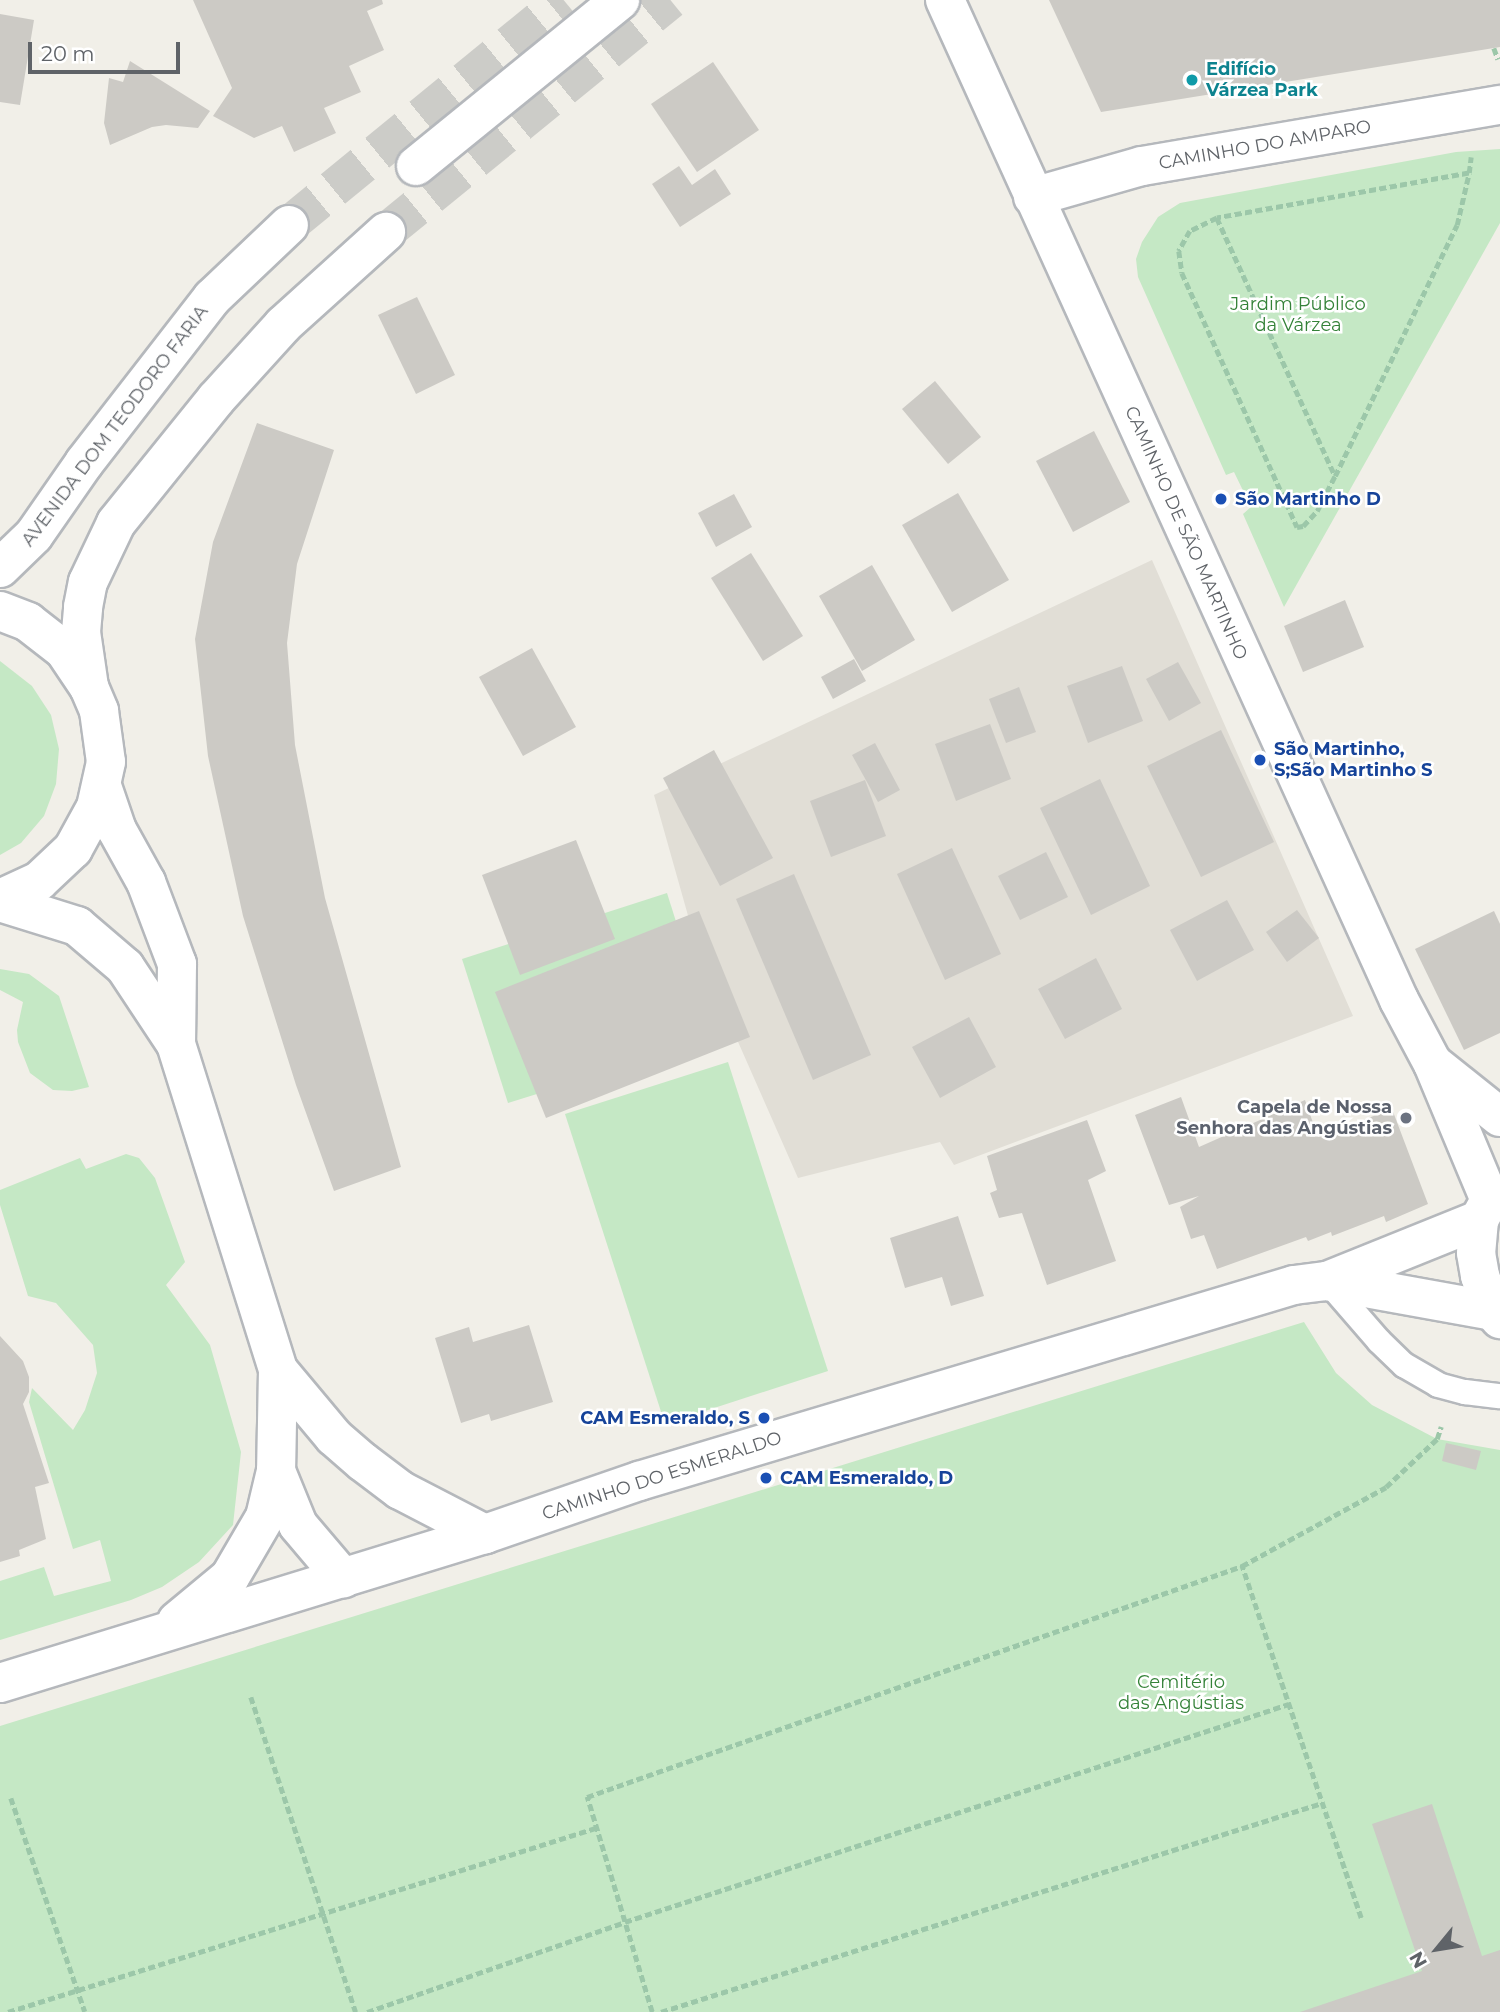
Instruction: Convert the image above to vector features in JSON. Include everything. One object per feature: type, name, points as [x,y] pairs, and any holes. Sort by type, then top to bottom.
[{"type":"main road","points":[[416,166],[620,0]]},
{"type":"main road","name":"CAMINHO DE SÃO MARTINHO","points":[[946,0],[1033,197],[1388,975],[1433,1064],[1490,1203]]},
{"type":"main road","name":"CAMINHO DO AMPARO","points":[[1033,197],[1142,166],[1500,105]]},
{"type":"main road","name":"AVENIDA DOM TEODORO FARIA","points":[[0,568],[34,535],[84,463],[212,298],[289,225]]},
{"type":"main road","points":[[89,687],[81,632],[83,607],[88,582],[116,523],[216,399],[283,325],[386,233]]},
{"type":"main road","points":[[0,611],[29,622],[64,650],[89,687],[99,711],[104,737],[102,786],[96,807],[73,849],[39,881],[0,900]]},
{"type":"main road","points":[[102,786],[117,830],[146,881],[177,964],[176,1044]]},
{"type":"main road","points":[[0,900],[77,926],[125,967],[176,1044],[278,1370],[276,1471],[265,1517],[230,1577],[199,1606],[155,1636]]},
{"type":"main road","name":"CAMINHO DE SÃO MARTINHO","points":[[1433,1064],[1500,1117]]},
{"type":"main road","points":[[1490,1203],[1476,1253],[1497,1315]]},
{"type":"main road","name":"CAMINHO DO ESMERALDO","points":[[0,1683],[485,1534],[639,1481],[1280,1289],[1327,1281],[1490,1203]]},
{"type":"main road","name":"CAMINHO DO ESMERALDO","points":[[1327,1281],[1497,1315]]},
{"type":"main road","points":[[278,1370],[334,1437],[363,1462],[400,1490],[485,1534]]},
{"type":"main road","points":[[276,1471],[298,1525],[342,1578]]},
{"type":"lane","points":[[1327,1281],[1379,1341],[1404,1365],[1438,1385],[1465,1392],[1500,1396]]},
{"type":"path","points":[[1494,48],[1500,63]]},
{"type":"path","points":[[1469,173],[1217,218],[1190,231],[1178,251],[1182,273],[1297,527],[1303,526],[1317,511],[1457,225],[1469,173],[1472,150]]},
{"type":"path","points":[[1217,218],[1335,476]]},
{"type":"path","points":[[652,2012],[587,1797],[1242,1566],[1386,1487],[1437,1439],[1444,1418]]},
{"type":"path","points":[[1242,1566],[1361,1918]]},
{"type":"path","points":[[251,1697],[356,2012]]},
{"type":"path","points":[[367,2012],[625,1922],[1289,1704]]},
{"type":"path","points":[[11,1798],[85,2012]]},
{"type":"path","points":[[661,2012],[1322,1803]]},
{"type":"path","points":[[8,2012],[596,1828]]},
{"type":"shaded area","points":[[1152,560],[1353,1016],[954,1165],[940,1142],[798,1178],[698,951],[654,795]]},
{"type":"green space","name":"Jardim Público da Várzea","points":[[1500,149],[1500,223],[1284,607],[1243,514],[1251,507],[1234,472],[1226,475],[1138,277],[1136,259],[1142,242],[1158,217],[1180,203],[1456,152]]},
{"type":"green space","points":[[0,661],[32,686],[51,715],[59,749],[56,784],[44,816],[21,843],[0,855]]},
{"type":"green space","points":[[667,893],[713,1039],[508,1103],[462,959]]},
{"type":"green space","points":[[0,969],[29,974],[59,996],[89,1087],[72,1091],[53,1090],[30,1073],[18,1042],[17,1030],[23,1002],[0,990]]},
{"type":"green space","points":[[728,1062],[828,1371],[665,1424],[565,1114]]},
{"type":"green space","points":[[126,1154],[139,1158],[155,1178],[185,1262],[166,1285],[210,1345],[241,1452],[233,1525],[199,1562],[162,1587],[131,1600],[0,1640],[0,1581],[44,1567],[54,1596],[111,1581],[100,1540],[73,1549],[29,1402],[32,1388],[73,1430],[85,1410],[97,1373],[93,1345],[56,1303],[28,1296],[0,1205],[0,1190],[80,1158],[86,1169]]},
{"type":"green space","name":"Cemitério das Angústias","points":[[1304,1322],[1336,1373],[1372,1405],[1437,1439],[1500,1450],[1500,2012],[0,2012],[0,1726]]},
{"type":"building","points":[[193,0],[382,0],[383,4],[367,11],[384,50],[349,66],[361,92],[324,108],[336,133],[294,152],[282,126],[254,138],[213,116],[232,88]]},
{"type":"building","name":"Edifício Várzea Park","points":[[1049,0],[1500,0],[1500,47],[1101,112]]},
{"type":"building","points":[[0,14],[34,20],[20,105],[0,102]]},
{"type":"building","points":[[130,61],[210,111],[198,128],[166,125],[152,127],[110,145],[104,123],[109,78],[123,82]]},
{"type":"building","points":[[713,62],[759,130],[697,172],[651,104]]},
{"type":"building","points":[[679,166],[692,185],[715,169],[731,194],[680,227],[652,184]]},
{"type":"building","points":[[417,297],[455,375],[416,394],[378,315]]},
{"type":"building","points":[[935,381],[981,437],[948,464],[902,409]]},
{"type":"building","points":[[257,423],[334,450],[297,564],[287,643],[295,745],[325,898],[401,1167],[334,1191],[296,1085],[243,916],[208,756],[195,639],[213,542]]},
{"type":"building","points":[[1094,431],[1130,502],[1073,532],[1036,461]]},
{"type":"building","points":[[958,493],[1009,580],[952,612],[902,525]]},
{"type":"building","points":[[734,494],[752,527],[716,547],[698,513]]},
{"type":"building","points":[[751,553],[803,636],[763,661],[711,578]]},
{"type":"building","points":[[872,565],[915,640],[862,671],[819,596]]},
{"type":"building","points":[[1345,600],[1364,647],[1303,672],[1284,626]]},
{"type":"building","points":[[532,648],[576,727],[523,756],[479,677]]},
{"type":"building","points":[[854,659],[866,681],[833,699],[821,677]]},
{"type":"building","points":[[1178,662],[1201,703],[1169,721],[1146,679]]},
{"type":"building","points":[[1122,666],[1143,721],[1088,743],[1067,686]]},
{"type":"building","points":[[1019,687],[1036,732],[1006,743],[989,699]]},
{"type":"building","points":[[990,724],[1011,779],[956,801],[935,744]]},
{"type":"building","points":[[1221,730],[1274,842],[1201,877],[1147,766]]},
{"type":"building","points":[[875,743],[900,790],[878,802],[852,755]]},
{"type":"building","points":[[714,750],[773,858],[720,886],[663,778]]},
{"type":"building","points":[[1100,779],[1150,886],[1091,915],[1040,808]]},
{"type":"building","points":[[865,780],[886,836],[831,857],[810,801]]},
{"type":"building","points":[[576,840],[615,939],[520,975],[482,875]]},
{"type":"building","points":[[952,848],[1001,954],[945,980],[897,874]]},
{"type":"building","points":[[1046,852],[1068,897],[1020,920],[998,876]]},
{"type":"building","points":[[794,874],[871,1055],[813,1080],[736,899]]},
{"type":"building","points":[[1227,900],[1254,950],[1197,981],[1170,930]]},
{"type":"building","points":[[1297,910],[1319,938],[1287,962],[1266,932]]},
{"type":"building","points":[[699,911],[750,1037],[546,1118],[495,992]]},
{"type":"building","points":[[1494,911],[1500,924],[1500,1033],[1464,1050],[1415,949]]},
{"type":"building","points":[[1096,958],[1122,1009],[1065,1039],[1038,989]]},
{"type":"building","points":[[969,1017],[996,1067],[940,1098],[912,1047]]},
{"type":"building","points":[[1181,1097],[1199,1147],[1305,1100],[1318,1137],[1392,1109],[1428,1204],[1386,1222],[1384,1216],[1332,1236],[1331,1232],[1308,1241],[1306,1237],[1217,1269],[1204,1235],[1191,1239],[1180,1207],[1199,1196],[1169,1205],[1135,1115]]},
{"type":"building","points":[[1087,1120],[1106,1171],[1088,1180],[1116,1261],[1047,1285],[1022,1213],[999,1218],[990,1193],[997,1190],[987,1156]]},
{"type":"building","points":[[958,1216],[984,1296],[951,1306],[942,1277],[905,1288],[890,1238]]},
{"type":"building","points":[[529,1325],[553,1402],[491,1421],[489,1414],[461,1423],[435,1338],[469,1327],[473,1342]]},
{"type":"building","points":[[0,1336],[23,1361],[29,1377],[29,1392],[23,1404],[49,1483],[35,1487],[46,1539],[19,1550],[20,1556],[0,1562]]},
{"type":"building","points":[[1446,1443],[1481,1451],[1476,1470],[1442,1461]]},
{"type":"building","points":[[1432,1804],[1482,1956],[1500,1950],[1500,2012],[1300,2012],[1422,1971],[1372,1824]]},
{"type":"tunnel","points":[[289,225],[564,0]]},
{"type":"tunnel","points":[[386,232],[670,0]]},
{"type":"place","name":"Edifício Várzea Park","points":[[1192,80]]},
{"type":"place","name":"São Martinho D","points":[[1221,499]]},
{"type":"place","name":"São Martinho, S;São Martinho S","points":[[1260,760]]},
{"type":"place","name":"Capela de Nossa Senhora das Angústias","points":[[1406,1118]]},
{"type":"place","name":"CAM Esmeraldo, S","points":[[764,1418]]},
{"type":"place","name":"CAM Esmeraldo, D","points":[[766,1478]]}]
